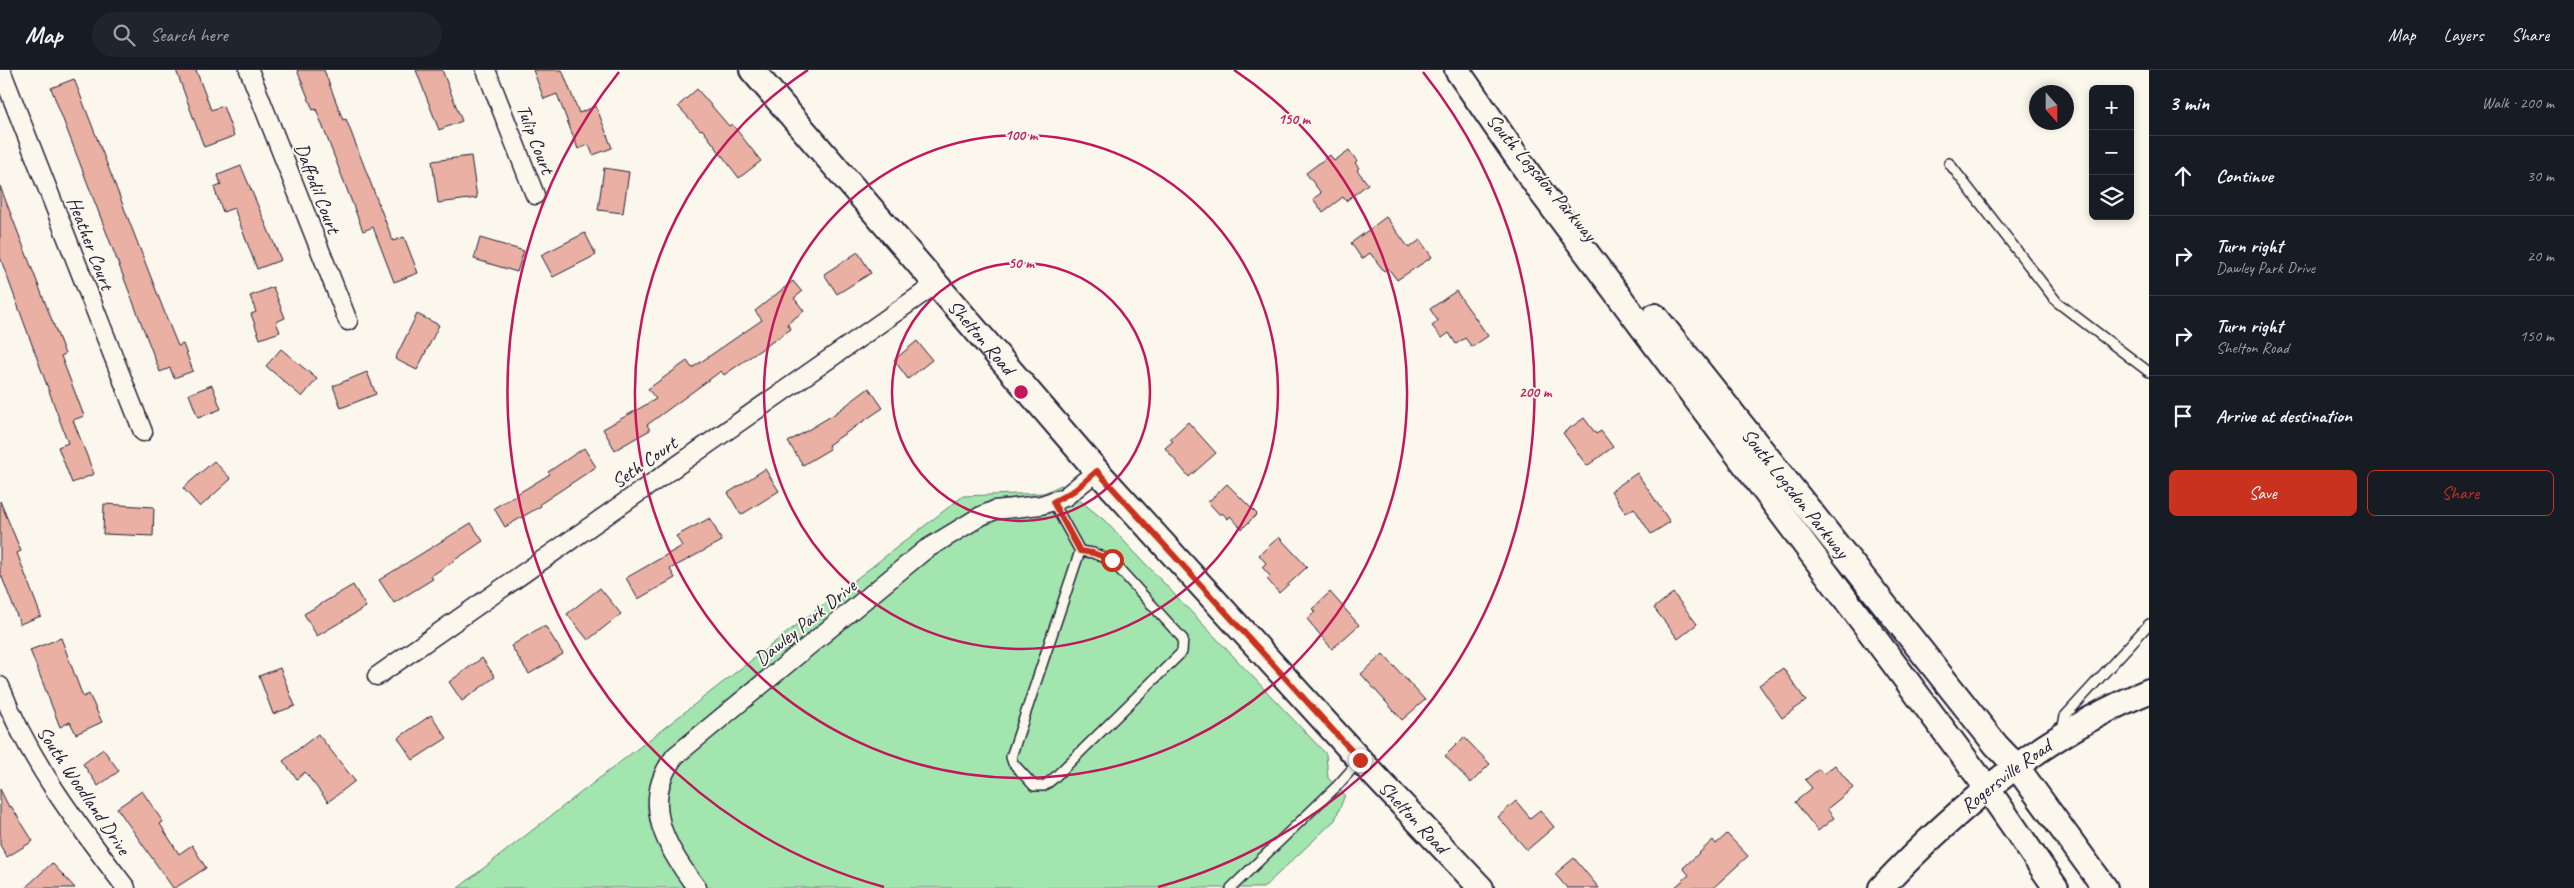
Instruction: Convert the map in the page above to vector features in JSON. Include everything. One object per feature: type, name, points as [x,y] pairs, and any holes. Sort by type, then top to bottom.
[{"type":"main road","name":"Shelton Road","points":[[752,70],[1097,471],[1360,760],[1481,888]]},
{"type":"main road","name":"South Logsdon Parkway","points":[[1457,70],[1541,192],[1986,788],[2056,888]]},
{"type":"main road","name":"South Logsdon Parkway","points":[[1480,102],[1551,184],[1790,488],[1996,745],[2016,766],[2105,888]]},
{"type":"main road","name":"Rogersville Road","points":[[1881,888],[1986,788],[2061,736],[2113,706],[2149,691]]},
{"type":"street","name":"Heather Court","points":[[0,70],[143,432]]},
{"type":"street","name":"Daffodil Court","points":[[249,70],[348,321]]},
{"type":"street","name":"Tulip Court","points":[[486,70],[535,195]]},
{"type":"street","name":"Seth Court","points":[[377,676],[936,284]]},
{"type":"street","name":"Dawley Park Drive","points":[[697,888],[670,850],[660,819],[658,790],[661,777],[675,756],[925,550],[974,520],[995,510],[1053,502],[1075,490],[1097,471]]},
{"type":"street","name":"South Woodland Drive","points":[[0,686],[38,766],[78,826],[126,888]]},
{"type":"lane","points":[[1950,163],[2057,302],[2149,372]]},
{"type":"lane","points":[[1053,502],[1080,551],[1011,757],[1013,763],[1034,786],[1044,786],[1052,779],[1182,652],[1184,644],[1182,639],[1112,560],[1093,553],[1080,551]]},
{"type":"lane","points":[[2061,736],[2065,716],[2149,624]]},
{"type":"lane","points":[[1232,888],[1337,786],[1360,760]]},
{"type":"green space","points":[[1061,485],[1104,520],[1326,754],[1328,778],[1345,795],[1335,820],[1263,888],[458,888],[963,496],[1044,493]]},
{"type":"building","points":[[176,70],[196,70],[211,110],[223,106],[234,136],[204,147]]},
{"type":"building","points":[[297,70],[324,70],[343,120],[346,119],[393,241],[404,237],[418,273],[394,282],[373,227],[363,231],[316,109],[313,110]]},
{"type":"building","points":[[416,70],[442,70],[462,121],[439,130]]},
{"type":"building","points":[[533,70],[562,70],[579,113],[596,106],[612,148],[593,155],[589,145],[578,149],[557,94],[544,99]]},
{"type":"building","points":[[74,79],[171,329],[178,346],[183,344],[193,371],[174,378],[170,368],[160,372],[51,88]]},
{"type":"building","points":[[697,89],[729,126],[732,124],[761,161],[739,178],[702,129],[700,130],[678,106]]},
{"type":"building","points":[[1349,150],[1357,161],[1355,163],[1359,168],[1357,170],[1368,184],[1346,201],[1343,197],[1323,212],[1313,199],[1321,193],[1306,173],[1330,155],[1334,161]]},
{"type":"building","points":[[471,156],[477,198],[438,203],[432,161]]},
{"type":"building","points":[[241,166],[281,260],[257,269],[234,208],[223,212],[214,188],[221,185],[218,175]]},
{"type":"building","points":[[604,168],[629,172],[623,213],[598,210]]},
{"type":"building","points":[[0,186],[65,354],[61,356],[84,416],[73,420],[94,474],[72,483],[58,447],[68,443],[0,257]]},
{"type":"building","points":[[1386,217],[1409,248],[1420,240],[1432,257],[1397,280],[1388,268],[1384,271],[1370,253],[1362,259],[1351,243]]},
{"type":"building","points":[[585,233],[596,255],[553,277],[541,255]]},
{"type":"building","points":[[480,238],[524,251],[517,272],[474,259]]},
{"type":"building","points":[[858,252],[871,273],[837,294],[824,274]]},
{"type":"building","points":[[793,281],[802,292],[794,298],[804,311],[787,324],[791,329],[724,375],[721,371],[647,425],[650,430],[615,450],[603,429],[656,399],[648,389],[687,361],[692,368],[762,320],[755,311]]},
{"type":"building","points":[[273,287],[285,318],[276,322],[280,332],[260,339],[251,314],[256,312],[250,296]]},
{"type":"building","points":[[1456,291],[1488,336],[1472,347],[1465,338],[1456,344],[1449,333],[1442,338],[1432,326],[1438,321],[1430,309]]},
{"type":"building","points":[[417,314],[439,325],[417,370],[395,359]]},
{"type":"building","points":[[917,341],[932,360],[908,379],[894,360]]},
{"type":"building","points":[[281,349],[317,379],[302,397],[266,366]]},
{"type":"building","points":[[367,372],[376,394],[341,408],[333,386]]},
{"type":"building","points":[[212,385],[221,409],[198,418],[189,394]]},
{"type":"building","points":[[869,388],[883,408],[828,445],[830,449],[803,465],[788,442],[833,415]]},
{"type":"building","points":[[1584,418],[1596,434],[1601,431],[1613,447],[1587,466],[1563,433]]},
{"type":"building","points":[[1188,422],[1216,453],[1189,477],[1165,448],[1173,441],[1170,439]]},
{"type":"building","points":[[584,448],[596,467],[540,504],[541,506],[505,527],[494,508],[550,474],[548,472]]},
{"type":"building","points":[[214,461],[231,479],[200,507],[183,488]]},
{"type":"building","points":[[765,469],[779,491],[741,515],[728,493]]},
{"type":"building","points":[[1637,473],[1670,522],[1651,534],[1634,508],[1626,513],[1611,491]]},
{"type":"building","points":[[1227,484],[1257,514],[1242,529],[1230,516],[1228,519],[1222,513],[1220,515],[1208,502]]},
{"type":"building","points":[[0,501],[21,551],[17,553],[41,616],[20,624],[0,572]]},
{"type":"building","points":[[104,504],[154,507],[153,536],[103,534]]},
{"type":"building","points":[[710,518],[722,541],[670,569],[675,578],[638,599],[626,578],[682,546],[676,536]]},
{"type":"building","points":[[471,523],[483,541],[431,576],[433,579],[394,603],[379,580]]},
{"type":"building","points":[[1279,537],[1307,567],[1279,593],[1267,579],[1270,576],[1262,567],[1266,563],[1259,555]]},
{"type":"building","points":[[353,585],[366,607],[317,636],[304,614]]},
{"type":"building","points":[[600,588],[621,614],[588,640],[567,614]]},
{"type":"building","points":[[1330,592],[1359,625],[1332,649],[1307,619],[1315,612],[1312,609]]},
{"type":"building","points":[[1673,593],[1697,624],[1678,639],[1654,608]]},
{"type":"building","points":[[541,627],[546,627],[563,654],[529,674],[511,646]]},
{"type":"building","points":[[61,638],[83,697],[89,694],[102,722],[76,734],[70,722],[60,727],[30,650]]},
{"type":"building","points":[[1383,654],[1425,700],[1402,720],[1361,674]]},
{"type":"building","points":[[482,658],[495,677],[462,701],[449,682]]},
{"type":"building","points":[[280,668],[295,706],[273,714],[259,676]]},
{"type":"building","points":[[1783,668],[1806,701],[1782,718],[1759,685]]},
{"type":"building","points":[[431,715],[447,738],[413,760],[398,738]]},
{"type":"building","points":[[318,734],[355,781],[328,802],[305,772],[297,779],[283,761]]},
{"type":"building","points":[[1464,737],[1490,764],[1471,783],[1445,756]]},
{"type":"building","points":[[103,749],[119,771],[98,786],[83,764]]},
{"type":"building","points":[[1835,765],[1853,788],[1827,809],[1834,818],[1818,831],[1795,802],[1812,788],[1805,780],[1819,769],[1823,774]]},
{"type":"building","points":[[0,789],[9,807],[11,806],[33,841],[7,857],[0,845]]},
{"type":"building","points":[[142,791],[163,822],[160,824],[179,854],[192,845],[206,868],[175,888],[173,888],[117,808]]},
{"type":"building","points":[[1516,801],[1530,818],[1540,810],[1554,827],[1527,850],[1498,817]]},
{"type":"building","points":[[1727,834],[1748,856],[1713,888],[1674,888],[1689,875],[1683,868],[1713,840],[1716,844]]},
{"type":"building","points":[[1574,858],[1599,888],[1567,888],[1555,874]]},
{"type":"building","points":[[52,863],[75,888],[25,888]]},
{"type":"route","points":[[1112,560],[1093,553],[1080,551],[1053,502],[1075,490],[1097,471],[1360,760]]}]
